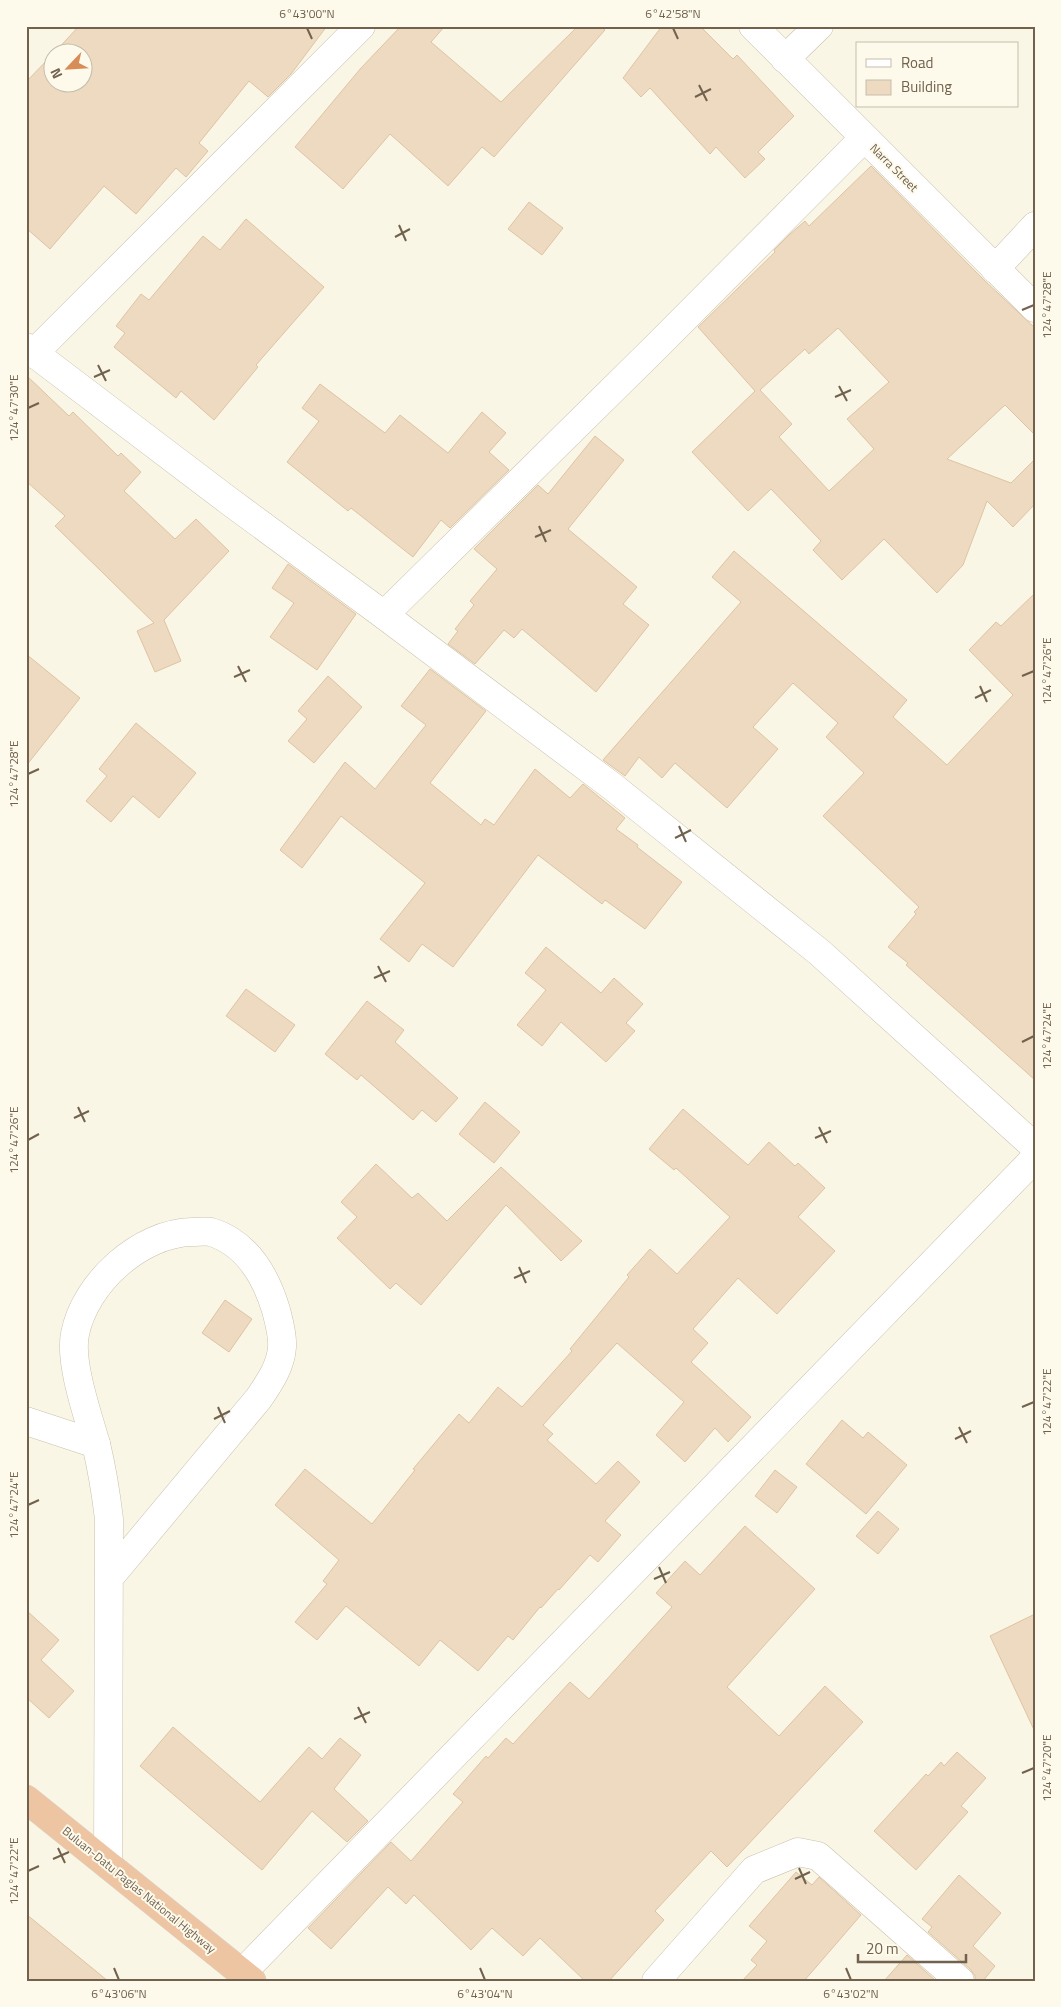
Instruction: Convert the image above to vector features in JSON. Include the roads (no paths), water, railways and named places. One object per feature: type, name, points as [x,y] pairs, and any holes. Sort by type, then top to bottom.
[{"type":"highway","name":"Buluan-Datu Paglas National Highway","points":[[26,1799],[247,1977]]},
{"type":"street","points":[[361,26],[30,351],[613,787],[819,952],[1035,1147]]},
{"type":"street","name":"Narra Street","points":[[753,26],[1035,308]]},
{"type":"street","points":[[785,59],[819,26]]},
{"type":"street","points":[[384,615],[651,352],[864,138]]},
{"type":"street","points":[[995,269],[1035,226]]},
{"type":"street","points":[[247,1977],[1035,1158]]},
{"type":"street","points":[[108,1865],[109,1519],[105,1486],[75,1358],[75,1335],[83,1308],[105,1278],[130,1253],[158,1238],[180,1232],[210,1232],[230,1241],[248,1255],[261,1272],[270,1291],[280,1325],[282,1348],[276,1370],[259,1398],[109,1578]]},
{"type":"street","points":[[26,1421],[96,1444]]},
{"type":"street","points":[[656,1981],[754,1870],[798,1852],[818,1856],[960,1981]]}]
